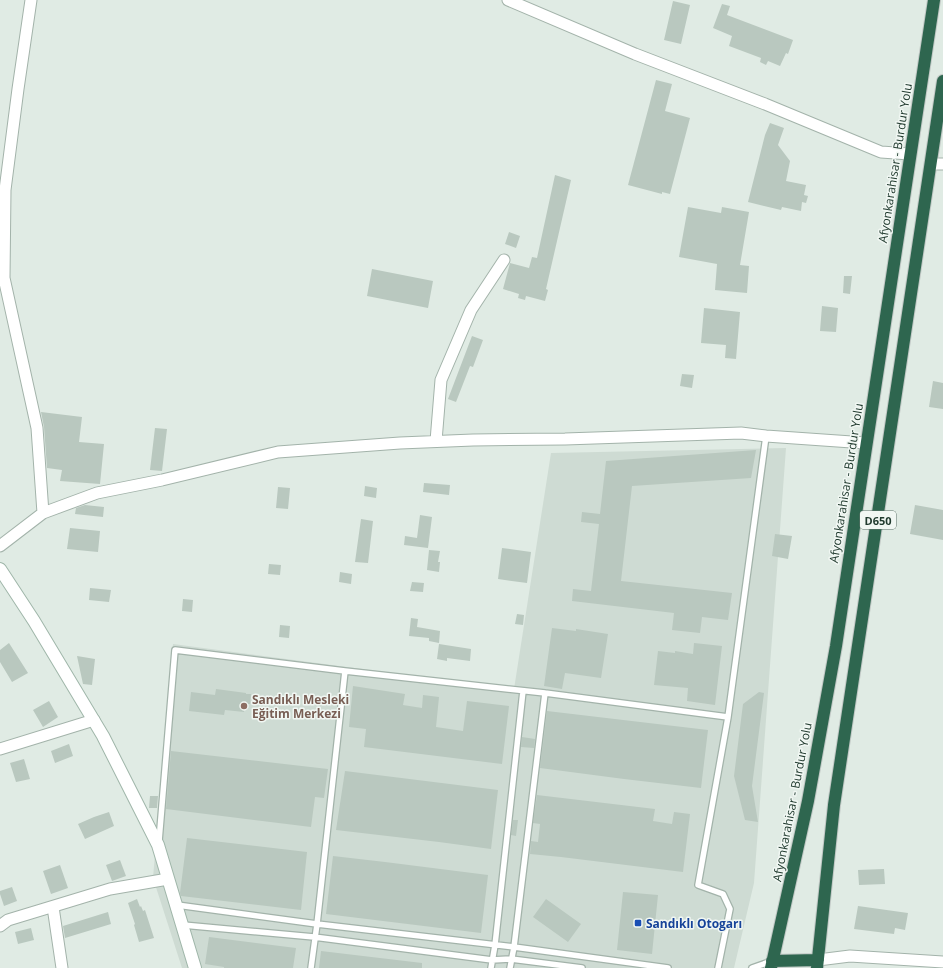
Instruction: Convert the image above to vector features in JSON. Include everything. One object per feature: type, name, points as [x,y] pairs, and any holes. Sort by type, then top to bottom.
[{"type":"highway","name":"Afyonkarahisar - Burdur Yolu","points":[[772,965],[808,801],[836,646],[934,0]]},
{"type":"highway","name":"D650","points":[[817,964],[834,805],[943,81]]},
{"type":"highway","points":[[772,965],[817,964]]},
{"type":"street","points":[[32,0],[18,89],[5,190],[4,278],[37,428],[43,513]]},
{"type":"street","points":[[508,0],[635,54],[765,104],[881,152],[910,154]]},
{"type":"street","points":[[930,164],[943,164]]},
{"type":"street","points":[[436,441],[441,380],[471,310],[504,260]]},
{"type":"street","points":[[0,546],[43,513],[97,493],[162,480],[278,452],[436,441],[565,439],[741,433],[866,443]]},
{"type":"street","points":[[0,569],[34,621],[94,720],[158,846],[195,968]]},
{"type":"street","points":[[0,750],[94,720]]},
{"type":"street","points":[[0,926],[8,920],[110,888],[168,879]]},
{"type":"street","points":[[53,906],[62,968]]},
{"type":"street","points":[[817,964],[850,956],[943,962]]},
{"type":"lane","points":[[718,968],[730,909],[723,894],[698,885],[728,716],[766,436]]},
{"type":"lane","points":[[158,846],[175,650],[345,671],[523,690],[728,716]]},
{"type":"lane","points":[[310,968],[317,924],[345,671]]},
{"type":"lane","points":[[491,968],[495,945],[523,690]]},
{"type":"lane","points":[[510,968],[514,947],[545,693]]},
{"type":"lane","points":[[176,905],[317,924],[514,947],[668,968]]},
{"type":"lane","points":[[182,925],[314,937],[492,960],[511,959],[582,968]]},
{"type":"lane","points":[[752,968],[772,965]]},
{"type":"shaded area","points":[[786,448],[754,883],[734,968],[182,968],[153,878],[173,644],[514,689],[551,453]]},
{"type":"building","points":[[673,1],[690,5],[681,44],[664,40]]},
{"type":"building","points":[[722,4],[730,6],[727,15],[793,40],[788,54],[786,53],[780,66],[768,61],[766,65],[760,62],[761,58],[729,46],[732,36],[713,28]]},
{"type":"building","points":[[656,80],[672,84],[665,111],[690,118],[670,194],[662,192],[662,194],[628,185]]},
{"type":"building","points":[[770,123],[784,128],[778,145],[790,161],[786,181],[806,185],[804,195],[808,196],[806,203],[802,202],[801,211],[782,207],[781,210],[748,202],[765,135]]},
{"type":"building","points":[[555,175],[571,180],[546,289],[548,290],[545,301],[526,296],[525,300],[518,298],[519,294],[503,289],[510,263],[529,268],[532,257],[537,258]]},
{"type":"building","points":[[688,207],[721,213],[722,207],[749,212],[740,265],[749,266],[747,293],[715,290],[717,264],[679,257]]},
{"type":"building","points":[[509,232],[520,236],[516,248],[505,244]]},
{"type":"building","points":[[372,269],[433,281],[428,308],[367,296]]},
{"type":"building","points":[[844,276],[852,276],[850,294],[843,293]]},
{"type":"building","points":[[822,306],[838,308],[836,332],[820,331]]},
{"type":"building","points":[[704,308],[740,312],[736,359],[725,358],[726,345],[701,343]]},
{"type":"building","points":[[472,336],[483,340],[473,367],[470,366],[456,402],[448,399]]},
{"type":"building","points":[[682,374],[694,375],[692,388],[680,386]]},
{"type":"building","points":[[933,381],[943,383],[943,409],[929,407]]},
{"type":"building","points":[[41,412],[82,417],[79,442],[104,444],[100,484],[60,481],[62,470],[47,468],[44,427]]},
{"type":"building","points":[[155,428],[167,429],[162,471],[150,470]]},
{"type":"building","points":[[756,450],[751,478],[632,486],[621,581],[732,593],[728,620],[702,617],[700,633],[672,630],[674,613],[572,601],[573,589],[591,591],[599,524],[581,522],[582,512],[600,514],[606,461]]},
{"type":"building","points":[[424,483],[450,485],[449,495],[423,492]]},
{"type":"building","points":[[365,486],[377,488],[376,498],[364,496]]},
{"type":"building","points":[[278,487],[290,488],[288,509],[276,508]]},
{"type":"building","points":[[85,505],[104,507],[103,517],[75,514],[76,508]]},
{"type":"building","points":[[915,505],[943,510],[943,540],[910,534]]},
{"type":"building","points":[[420,515],[432,517],[428,548],[404,545],[405,536],[417,538]]},
{"type":"building","points":[[361,519],[373,521],[368,563],[355,562]]},
{"type":"building","points":[[70,528],[100,531],[98,552],[67,549]]},
{"type":"building","points":[[775,534],[792,536],[788,559],[772,556]]},
{"type":"building","points":[[502,548],[531,552],[527,583],[498,579]]},
{"type":"building","points":[[429,550],[440,551],[438,562],[440,562],[439,572],[427,570]]},
{"type":"building","points":[[269,564],[281,565],[280,575],[268,574]]},
{"type":"building","points":[[340,572],[352,574],[351,584],[339,582]]},
{"type":"building","points":[[412,582],[424,583],[423,592],[410,591]]},
{"type":"building","points":[[90,588],[111,590],[109,602],[89,600]]},
{"type":"building","points":[[183,599],[193,600],[192,612],[182,611]]},
{"type":"building","points":[[517,614],[524,615],[523,625],[515,624]]},
{"type":"building","points":[[411,618],[418,619],[417,627],[440,631],[439,643],[429,641],[429,638],[409,636]]},
{"type":"building","points":[[280,625],[290,626],[289,638],[279,637]]},
{"type":"building","points":[[552,628],[576,631],[576,629],[608,634],[601,678],[565,673],[562,689],[544,686]]},
{"type":"building","points":[[9,643],[28,673],[12,682],[0,662],[0,650]]},
{"type":"building","points":[[694,643],[722,646],[715,705],[687,701],[688,688],[654,685],[658,651],[675,653],[675,651],[693,654]]},
{"type":"building","points":[[439,644],[471,649],[470,661],[447,658],[447,661],[437,659]]},
{"type":"building","points":[[77,656],[95,659],[92,685],[83,684]]},
{"type":"building","points":[[353,686],[405,694],[403,705],[422,708],[423,695],[439,697],[436,727],[463,731],[467,701],[509,706],[502,764],[364,747],[366,729],[349,727]]},
{"type":"building","points":[[216,689],[251,694],[250,704],[245,704],[244,712],[225,710],[224,715],[189,711],[191,692],[215,695]]},
{"type":"building","points":[[759,692],[764,693],[752,786],[758,822],[745,820],[734,776],[743,704]]},
{"type":"building","points":[[49,701],[58,717],[43,727],[33,710]]},
{"type":"building","points":[[547,711],[708,730],[701,788],[540,768]]},
{"type":"building","points":[[522,737],[535,739],[534,748],[521,747]]},
{"type":"building","points":[[69,744],[73,756],[55,763],[51,751]]},
{"type":"building","points":[[171,751],[328,769],[324,798],[315,797],[311,827],[166,809]]},
{"type":"building","points":[[24,759],[30,779],[16,782],[10,763]]},
{"type":"building","points":[[345,771],[498,790],[491,849],[336,830]]},
{"type":"building","points":[[537,795],[655,809],[653,821],[672,824],[674,812],[690,814],[683,872],[530,854],[531,841],[538,842],[540,824],[533,823]]},
{"type":"building","points":[[150,796],[158,796],[157,808],[149,808]]},
{"type":"building","points":[[109,812],[114,826],[85,839],[78,824]]},
{"type":"building","points":[[513,820],[518,820],[516,836],[511,835]]},
{"type":"building","points":[[187,838],[307,852],[301,910],[181,896],[180,893]]},
{"type":"building","points":[[333,856],[488,875],[481,933],[326,914]]},
{"type":"building","points":[[120,860],[126,876],[112,881],[106,865]]},
{"type":"building","points":[[60,865],[68,888],[51,894],[43,871]]},
{"type":"building","points":[[884,869],[885,884],[859,885],[858,870]]},
{"type":"building","points":[[12,887],[17,901],[4,906],[0,891]]},
{"type":"building","name":"Sandıklı Otogarı","points":[[623,892],[658,895],[652,954],[617,950]]},
{"type":"building","points":[[137,899],[140,907],[141,906],[143,911],[145,910],[154,938],[139,942],[128,903]]},
{"type":"building","points":[[546,899],[581,924],[568,942],[533,917]]},
{"type":"building","points":[[858,906],[908,913],[905,930],[895,928],[894,934],[854,929]]},
{"type":"building","points":[[108,912],[111,924],[65,938],[63,926]]},
{"type":"building","points":[[31,928],[34,940],[18,944],[15,932]]},
{"type":"building","points":[[209,937],[296,948],[293,968],[224,968],[205,964]]},
{"type":"building","points":[[321,951],[422,963],[422,968],[319,968]]},
{"type":"place","name":"Sandıklı Mesleki Eğitim Merkezi","points":[[244,706]]},
{"type":"place","name":"Sandıklı Otogarı","points":[[638,923]]}]
